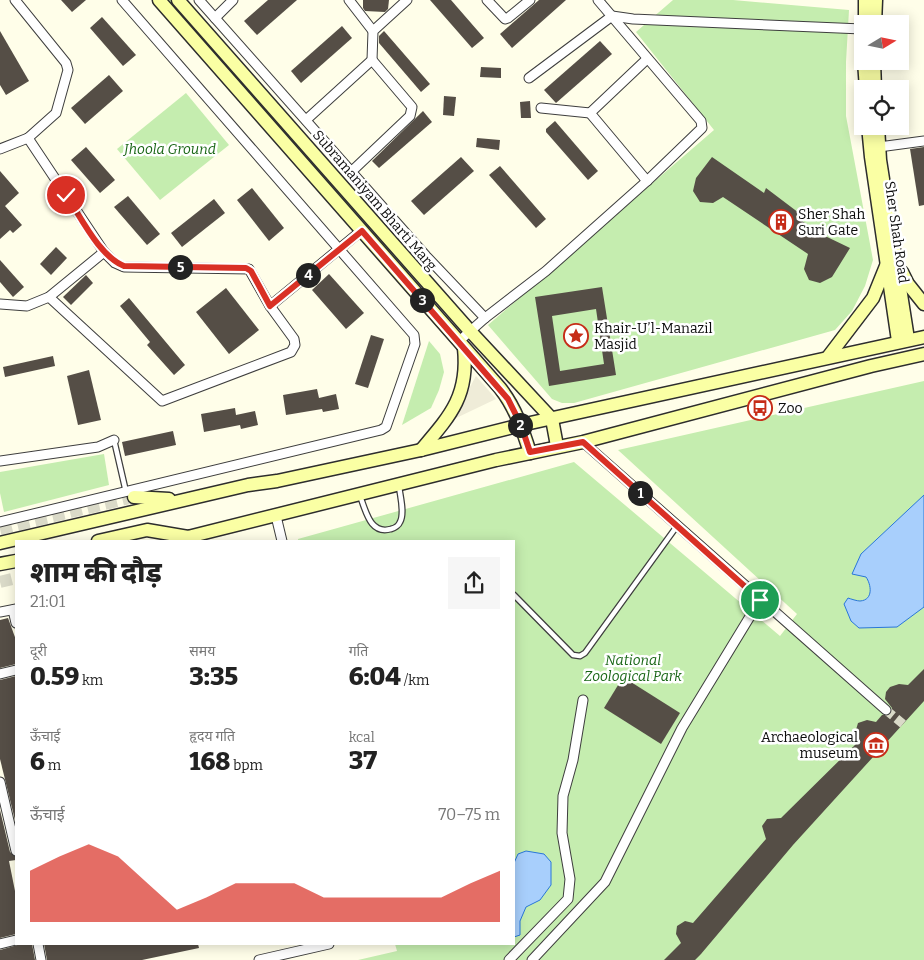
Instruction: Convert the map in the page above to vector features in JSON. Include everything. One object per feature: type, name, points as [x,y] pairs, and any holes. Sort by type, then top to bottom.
[{"type":"main road","points":[[159,0],[508,399],[521,425],[530,452]]},
{"type":"main road","name":"Subramaniyam Bharti Marg","points":[[178,0],[470,330],[552,419]]},
{"type":"main road","points":[[869,15],[875,0]]},
{"type":"main road","points":[[875,0],[875,15]]},
{"type":"main road","name":"Sher Shah Road","points":[[869,135],[870,157],[887,264],[900,319]]},
{"type":"main road","name":"Sher Shah Road","points":[[878,135],[895,250],[903,340]]},
{"type":"main road","points":[[895,250],[908,284],[924,304]]},
{"type":"main road","points":[[828,357],[873,298],[887,264]]},
{"type":"main road","points":[[0,543],[183,500],[421,450],[521,425],[903,340],[924,337]]},
{"type":"main road","points":[[421,450],[449,418],[457,402],[466,367],[461,345]]},
{"type":"main road","points":[[174,540],[530,452],[583,442],[870,366],[924,354]]},
{"type":"main road","points":[[552,419],[557,446]]},
{"type":"main road","points":[[130,494],[183,500]]},
{"type":"main road","points":[[102,540],[147,530],[188,537]]},
{"type":"main road","points":[[0,564],[15,560]]},
{"type":"street","points":[[0,149],[28,138],[56,113],[68,70],[66,63],[15,0]]},
{"type":"street","points":[[1,519],[130,494],[384,429],[415,340],[414,335],[122,0]]},
{"type":"street","points":[[199,0],[426,256],[485,318]]},
{"type":"street","points":[[215,18],[233,0]]},
{"type":"street","points":[[349,0],[373,31],[372,60],[412,107],[410,116],[351,172]]},
{"type":"street","points":[[373,31],[407,0]]},
{"type":"street","points":[[487,0],[505,18],[508,18],[530,0]]},
{"type":"street","points":[[461,345],[470,330],[546,271],[701,131],[702,124],[598,0]]},
{"type":"street","points":[[529,78],[612,16],[633,19],[854,29]]},
{"type":"street","points":[[590,113],[647,59]]},
{"type":"street","points":[[306,120],[372,60]]},
{"type":"street","points":[[541,108],[590,113],[647,181]]},
{"type":"street","points":[[28,138],[104,252],[114,263],[124,266],[249,269],[270,306],[294,340],[295,345],[291,352],[162,401],[49,297]]},
{"type":"street","points":[[879,147],[924,141]]},
{"type":"street","points":[[270,306],[362,231]]},
{"type":"street","points":[[0,304],[27,306],[49,297],[104,252]]},
{"type":"street","points":[[0,461],[98,447],[114,440]]},
{"type":"street","points":[[583,442],[886,710]]},
{"type":"street","points":[[276,516],[282,540]]},
{"type":"street","points":[[532,960],[604,882],[682,728],[760,600]]},
{"type":"street","points":[[0,612],[15,610]]},
{"type":"street","points":[[0,674],[15,670]]},
{"type":"street","points":[[508,960],[568,899],[570,879],[562,833],[563,796],[573,760],[582,700]]},
{"type":"street","points":[[0,782],[15,847]]},
{"type":"street","points":[[0,944],[15,940]]},
{"type":"street","points":[[38,945],[41,960]]},
{"type":"street","points":[[259,960],[325,945]]},
{"type":"lane","points":[[114,440],[130,494]]},
{"type":"lane","points":[[360,495],[374,526],[382,530],[392,529],[401,520],[399,485]]},
{"type":"lane","points":[[515,596],[573,655],[580,656],[585,653],[677,526]]},
{"type":"green space","points":[[165,0],[173,0],[409,272],[407,274]]},
{"type":"green space","points":[[673,0],[733,0],[849,10],[846,62],[846,116],[873,260],[865,286],[852,311],[835,330],[574,403],[562,403],[552,399],[488,325],[714,130],[636,32]]},
{"type":"green space","name":"Jhoola Ground","points":[[186,93],[229,145],[160,200],[117,149]]},
{"type":"green space","points":[[429,341],[440,354],[444,372],[439,390],[431,408],[402,425]]},
{"type":"green space","name":"National Zoological Park","points":[[924,381],[924,960],[358,960],[397,951],[395,945],[515,945],[515,540],[298,539],[574,462],[780,636],[797,614],[618,450]]},
{"type":"green space","points":[[104,454],[109,485],[4,512],[0,493],[0,472]]},
{"type":"shaded area","points":[[476,376],[496,399],[452,420]]},
{"type":"water","points":[[924,495],[924,607],[897,627],[859,628],[851,621],[844,604],[848,598],[860,601],[868,598],[870,587],[866,577],[852,574],[861,554]]},
{"type":"water","points":[[526,851],[544,854],[551,862],[551,885],[540,900],[526,907],[520,921],[520,935],[515,937],[515,861],[518,854]]},
{"type":"building","points":[[61,0],[86,0],[72,12]]},
{"type":"building","points":[[268,0],[297,0],[257,35],[244,21]]},
{"type":"building","points":[[363,0],[389,0],[388,9],[385,12],[365,11]]},
{"type":"building","points":[[430,0],[451,0],[484,38],[472,48]]},
{"type":"building","points":[[539,0],[566,0],[512,48],[500,34]]},
{"type":"building","points":[[102,17],[136,55],[123,66],[90,28]]},
{"type":"building","points":[[342,26],[352,38],[301,83],[291,71]]},
{"type":"building","points":[[0,31],[29,81],[6,95],[0,85]]},
{"type":"building","points":[[384,31],[430,84],[421,92],[379,43],[379,36]]},
{"type":"building","points":[[600,41],[612,54],[556,103],[544,90]]},
{"type":"building","points":[[481,67],[501,68],[501,78],[480,77]]},
{"type":"building","points":[[109,75],[123,91],[85,124],[71,108]]},
{"type":"building","points":[[444,96],[456,97],[454,116],[443,115]]},
{"type":"building","points":[[530,101],[531,118],[521,118],[520,102]]},
{"type":"building","points":[[423,111],[432,122],[379,168],[372,161]]},
{"type":"building","points":[[555,121],[598,171],[588,180],[546,132],[546,129]]},
{"type":"building","points":[[477,138],[500,140],[499,150],[476,147]]},
{"type":"building","points":[[86,147],[115,180],[100,193],[71,160]]},
{"type":"building","points":[[924,147],[924,205],[919,206],[910,149]]},
{"type":"building","points":[[461,157],[474,171],[424,215],[411,201]]},
{"type":"building","name":"Sher Shah Suri Gate","points":[[712,157],[764,193],[766,188],[799,213],[796,217],[823,235],[850,248],[832,277],[820,283],[809,280],[804,269],[808,254],[723,197],[713,203],[700,202],[693,191],[696,178]]},
{"type":"building","points":[[500,166],[546,219],[536,228],[489,175]]},
{"type":"building","points":[[0,171],[19,193],[5,206],[22,225],[13,233],[10,230],[0,239]]},
{"type":"building","points":[[252,188],[284,228],[269,241],[237,200]]},
{"type":"building","points":[[128,196],[160,234],[147,245],[114,207]]},
{"type":"building","points":[[214,199],[225,213],[182,247],[171,233]]},
{"type":"building","points":[[56,247],[67,258],[51,275],[40,264]]},
{"type":"building","points":[[0,260],[24,287],[13,297],[0,282]]},
{"type":"building","points":[[329,274],[364,313],[346,329],[312,290]]},
{"type":"building","points":[[86,275],[93,283],[71,305],[63,297]]},
{"type":"building","points":[[602,287],[616,375],[549,386],[535,297]],"holes":[[[596,309],[604,364],[560,371],[552,316]]]},
{"type":"building","points":[[226,288],[259,330],[229,354],[196,312]]},
{"type":"building","points":[[129,298],[185,365],[174,375],[147,345],[150,342],[120,306]]},
{"type":"building","points":[[371,335],[384,339],[368,388],[355,384]]},
{"type":"building","points":[[53,356],[55,366],[5,377],[3,367]]},
{"type":"building","points":[[89,370],[101,420],[78,425],[67,376]]},
{"type":"building","points":[[317,389],[319,398],[336,394],[339,409],[323,412],[322,409],[286,415],[283,395]]},
{"type":"building","points":[[235,408],[236,415],[255,411],[258,425],[241,429],[240,425],[204,432],[201,414]]},
{"type":"building","points":[[173,431],[176,445],[125,456],[122,442]]},
{"type":"building","points":[[8,618],[15,637],[15,664],[0,668],[0,620]]},
{"type":"building","points":[[924,669],[924,701],[793,845],[701,954],[695,960],[664,960],[681,943],[676,934],[677,926],[685,921],[693,923],[766,839],[762,826],[767,819],[781,818],[858,742],[855,733],[858,723],[867,720],[876,722],[882,715],[890,714],[892,708],[885,699],[886,692],[890,687],[899,684],[908,685]]},
{"type":"building","points":[[15,676],[15,820],[0,759],[0,680]]},
{"type":"building","points":[[623,677],[680,713],[661,744],[604,708]]},
{"type":"building","points":[[0,810],[10,852],[15,856],[15,860],[9,861],[15,891],[15,934],[0,938]]},
{"type":"building","points":[[18,945],[32,945],[35,960],[0,960],[0,950]]},
{"type":"building","points":[[44,945],[198,945],[199,948],[142,960],[47,960]]},
{"type":"tunnel","points":[[0,529],[134,497]]},
{"type":"tunnel","points":[[0,582],[15,578]]},
{"type":"tunnel","points":[[886,710],[903,724]]},
{"type":"place","name":"Sher Shah Suri Gate","points":[[781,222]]},
{"type":"place","name":"Khair-U’l-Manazil Masjid","points":[[576,336]]},
{"type":"place","name":"Zoo","points":[[760,408]]},
{"type":"place","name":"Archaeological museum","points":[[876,745]]},
{"type":"route","points":[[66,195],[104,252],[114,263],[124,266],[246,268],[251,271],[270,306],[362,231],[500,388],[508,399],[521,425],[530,452],[583,442],[760,600]]}]
